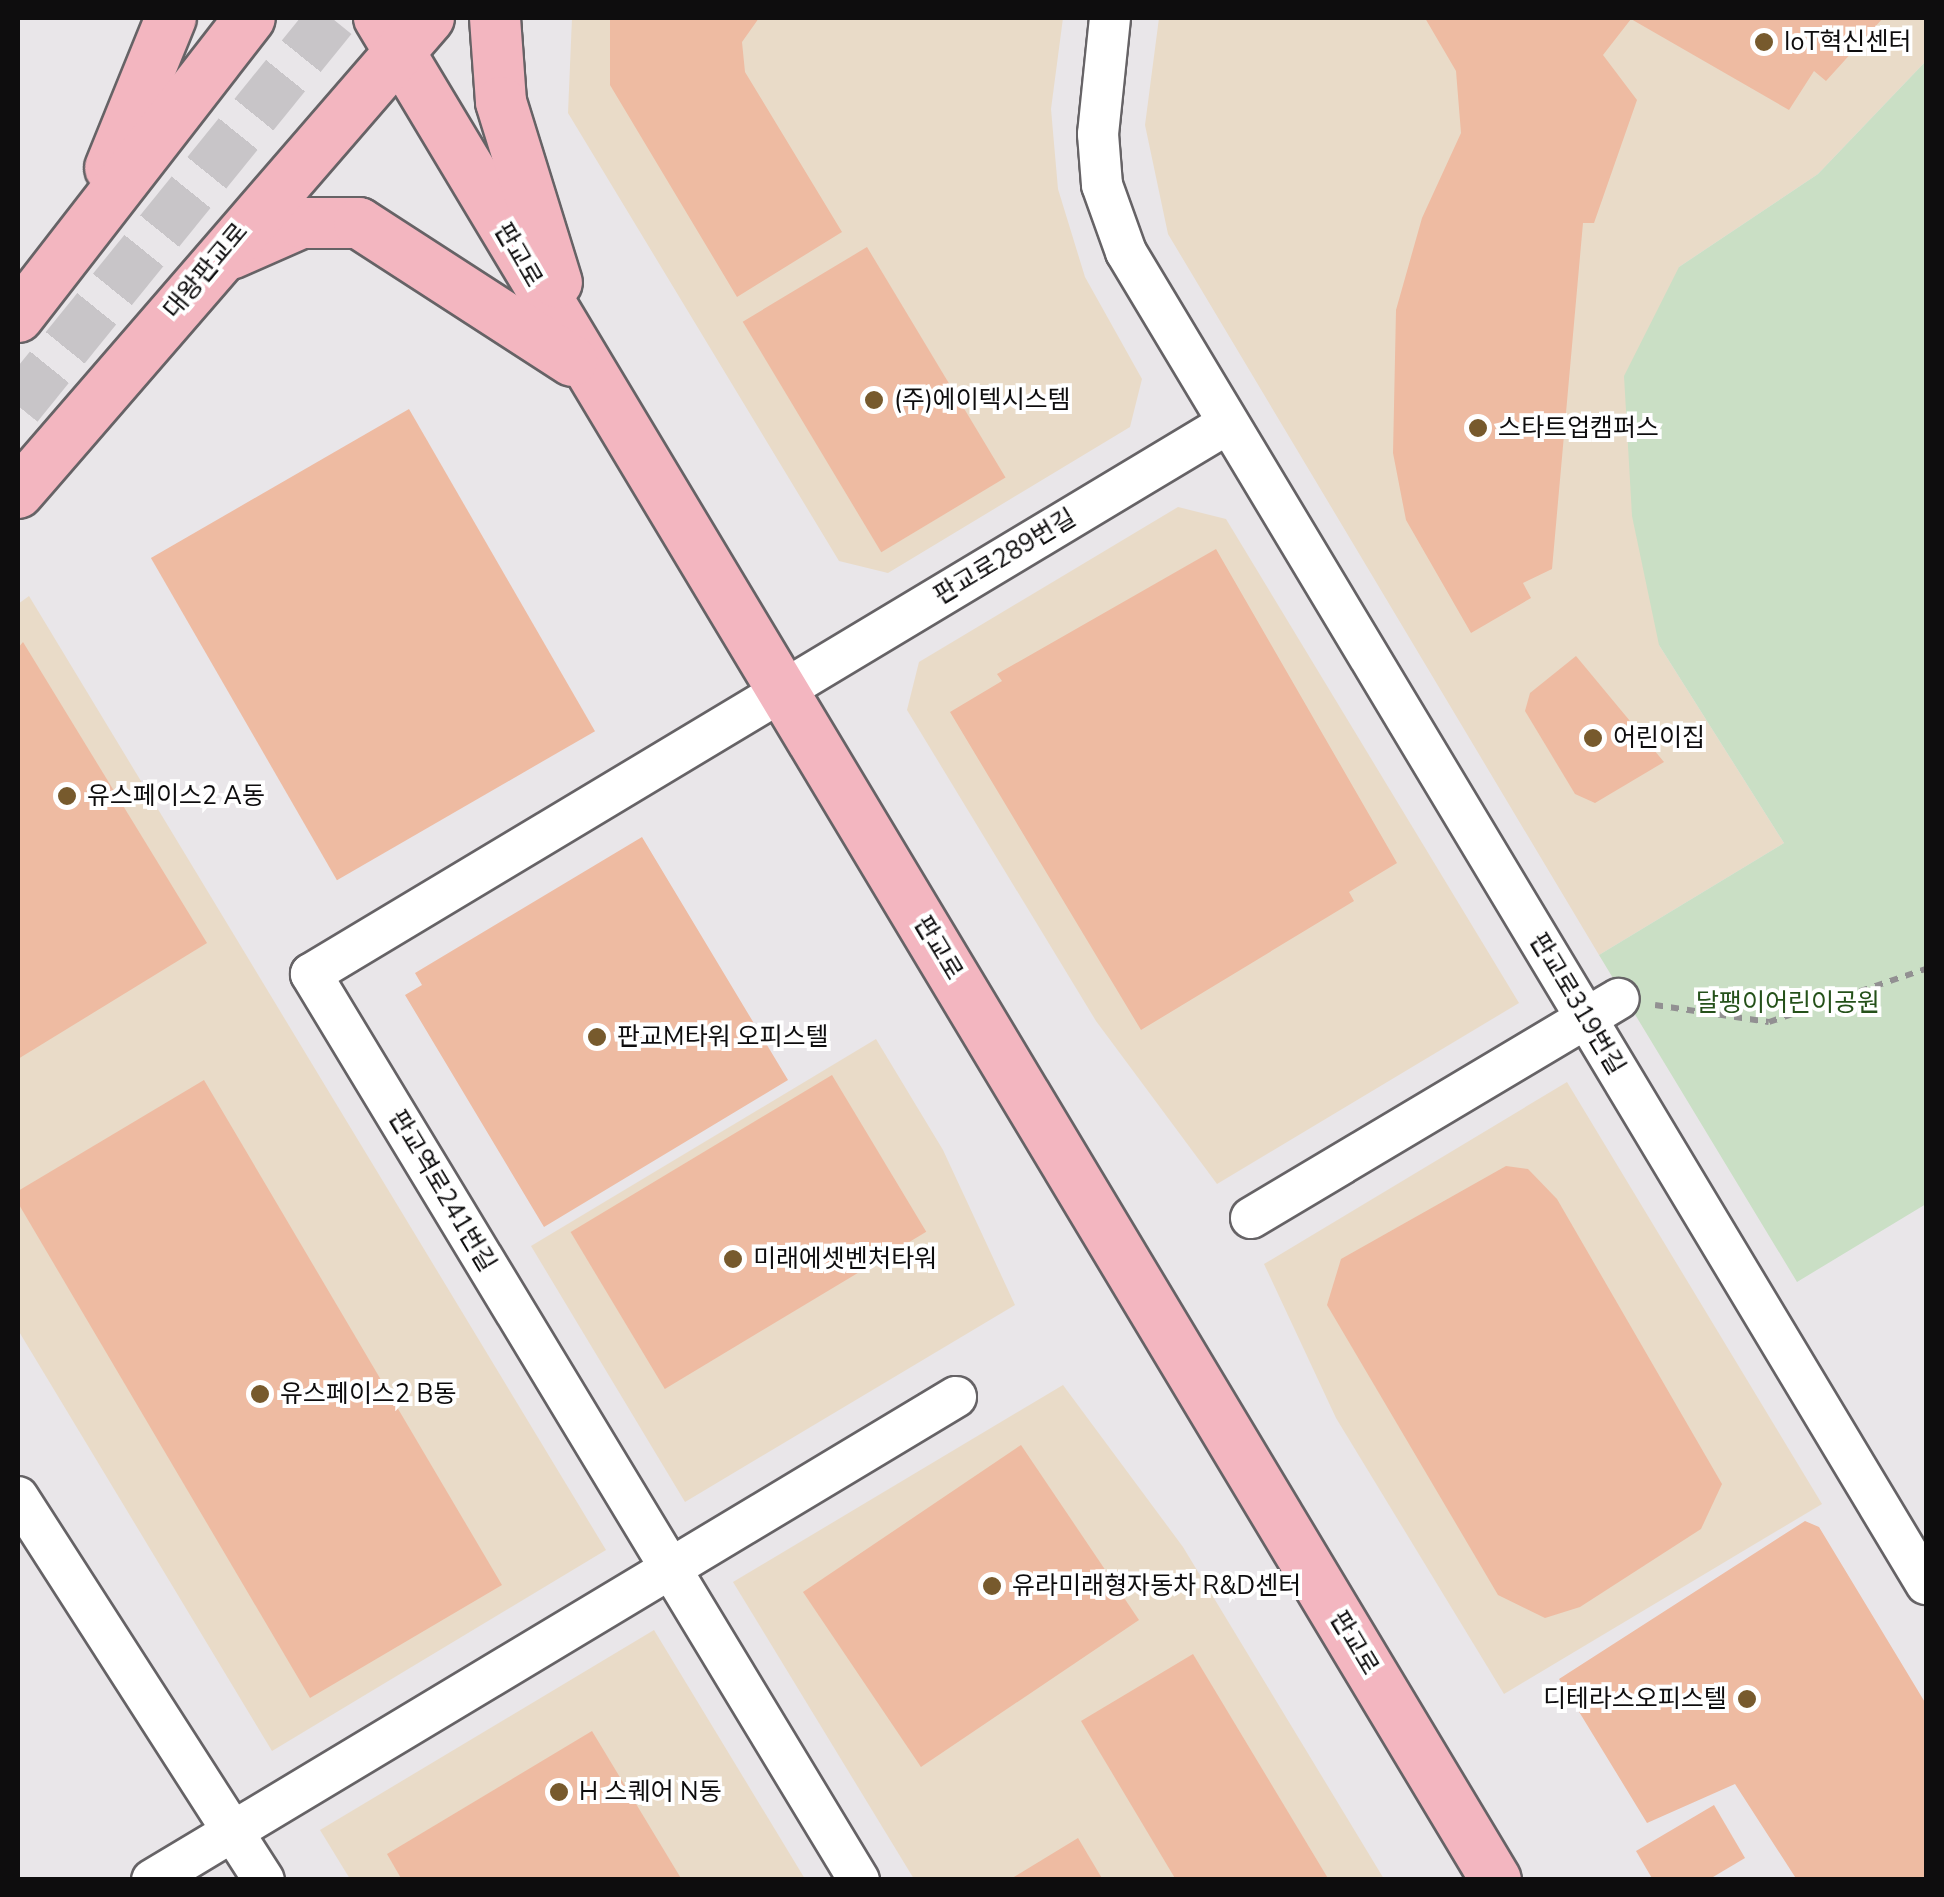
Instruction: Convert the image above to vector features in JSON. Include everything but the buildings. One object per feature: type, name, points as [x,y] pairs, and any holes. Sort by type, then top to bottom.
[{"type":"main road","points":[[68,258],[171,18]]},
{"type":"main road","points":[[18,318],[250,18]]},
{"type":"main road","points":[[495,18],[501,102],[584,369]]},
{"type":"main road","name":"판교로","points":[[403,29],[584,369],[783,690],[1496,1880]]},
{"type":"main road","name":"대왕판교로","points":[[18,493],[403,29]]},
{"type":"main road","points":[[206,271],[266,232],[359,224],[584,369]]},
{"type":"street","name":"판교로319번길","points":[[1110,18],[1102,186],[1126,252],[1926,1584]]},
{"type":"street","name":"판교로289번길","points":[[783,690],[1227,424]]},
{"type":"street","name":"판교역로241번길","points":[[783,690],[310,974],[859,1880]]},
{"type":"street","points":[[1251,1218],[1619,999]]},
{"type":"street","points":[[152,1880],[956,1398]]},
{"type":"street","points":[[18,1496],[264,1880]]},
{"type":"path","points":[[1619,999],[1768,1022],[1926,969]]},
{"type":"shaded area","points":[[572,18],[1063,18],[1051,109],[1058,189],[1085,277],[1142,379],[1130,427],[888,573],[839,561],[568,113]]},
{"type":"shaded area","points":[[1159,18],[1926,18],[1926,61],[1818,174],[1679,267],[1659,645],[1784,843],[1599,955],[1168,234],[1145,125]]},
{"type":"shaded area","points":[[1178,507],[1226,519],[1519,1003],[1217,1184],[1096,1021],[907,710],[919,662]]},
{"type":"shaded area","points":[[29,596],[606,1550],[272,1751],[18,1330],[18,604]]},
{"type":"shaded area","points":[[876,1039],[943,1150],[1015,1305],[685,1502],[531,1246]]},
{"type":"shaded area","points":[[1567,1082],[1822,1504],[1504,1694],[1336,1418],[1264,1264]]},
{"type":"shaded area","points":[[1063,1385],[1183,1547],[1384,1879],[914,1879],[733,1582]]},
{"type":"shaded area","points":[[654,1630],[805,1879],[350,1879],[320,1830]]},
{"type":"green space","name":"달팽이어린이공원","points":[[1926,61],[1926,1204],[1797,1282],[1599,955],[1784,843],[1659,645],[1632,516],[1624,376],[1679,267],[1818,174]]},
{"type":"tunnel","points":[[18,406],[332,18]]},
{"type":"place","name":"IoT혁신센터","points":[[1764,42]]},
{"type":"place","name":"(주)에이텍시스템","points":[[874,400]]},
{"type":"place","name":"스타트업캠퍼스","points":[[1478,428]]},
{"type":"place","name":"어린이집","points":[[1593,738]]},
{"type":"place","name":"유스페이스2 A동","points":[[67,796]]},
{"type":"place","name":"판교M타워 오피스텔","points":[[597,1037]]},
{"type":"place","name":"미래에셋벤처타워","points":[[733,1259]]},
{"type":"place","name":"유스페이스2 B동","points":[[260,1394]]},
{"type":"place","name":"유라미래형자동차 R&D센터","points":[[992,1586]]},
{"type":"place","name":"디테라스오피스텔","points":[[1747,1699]]},
{"type":"place","name":"H 스퀘어 N동","points":[[559,1792]]}]
